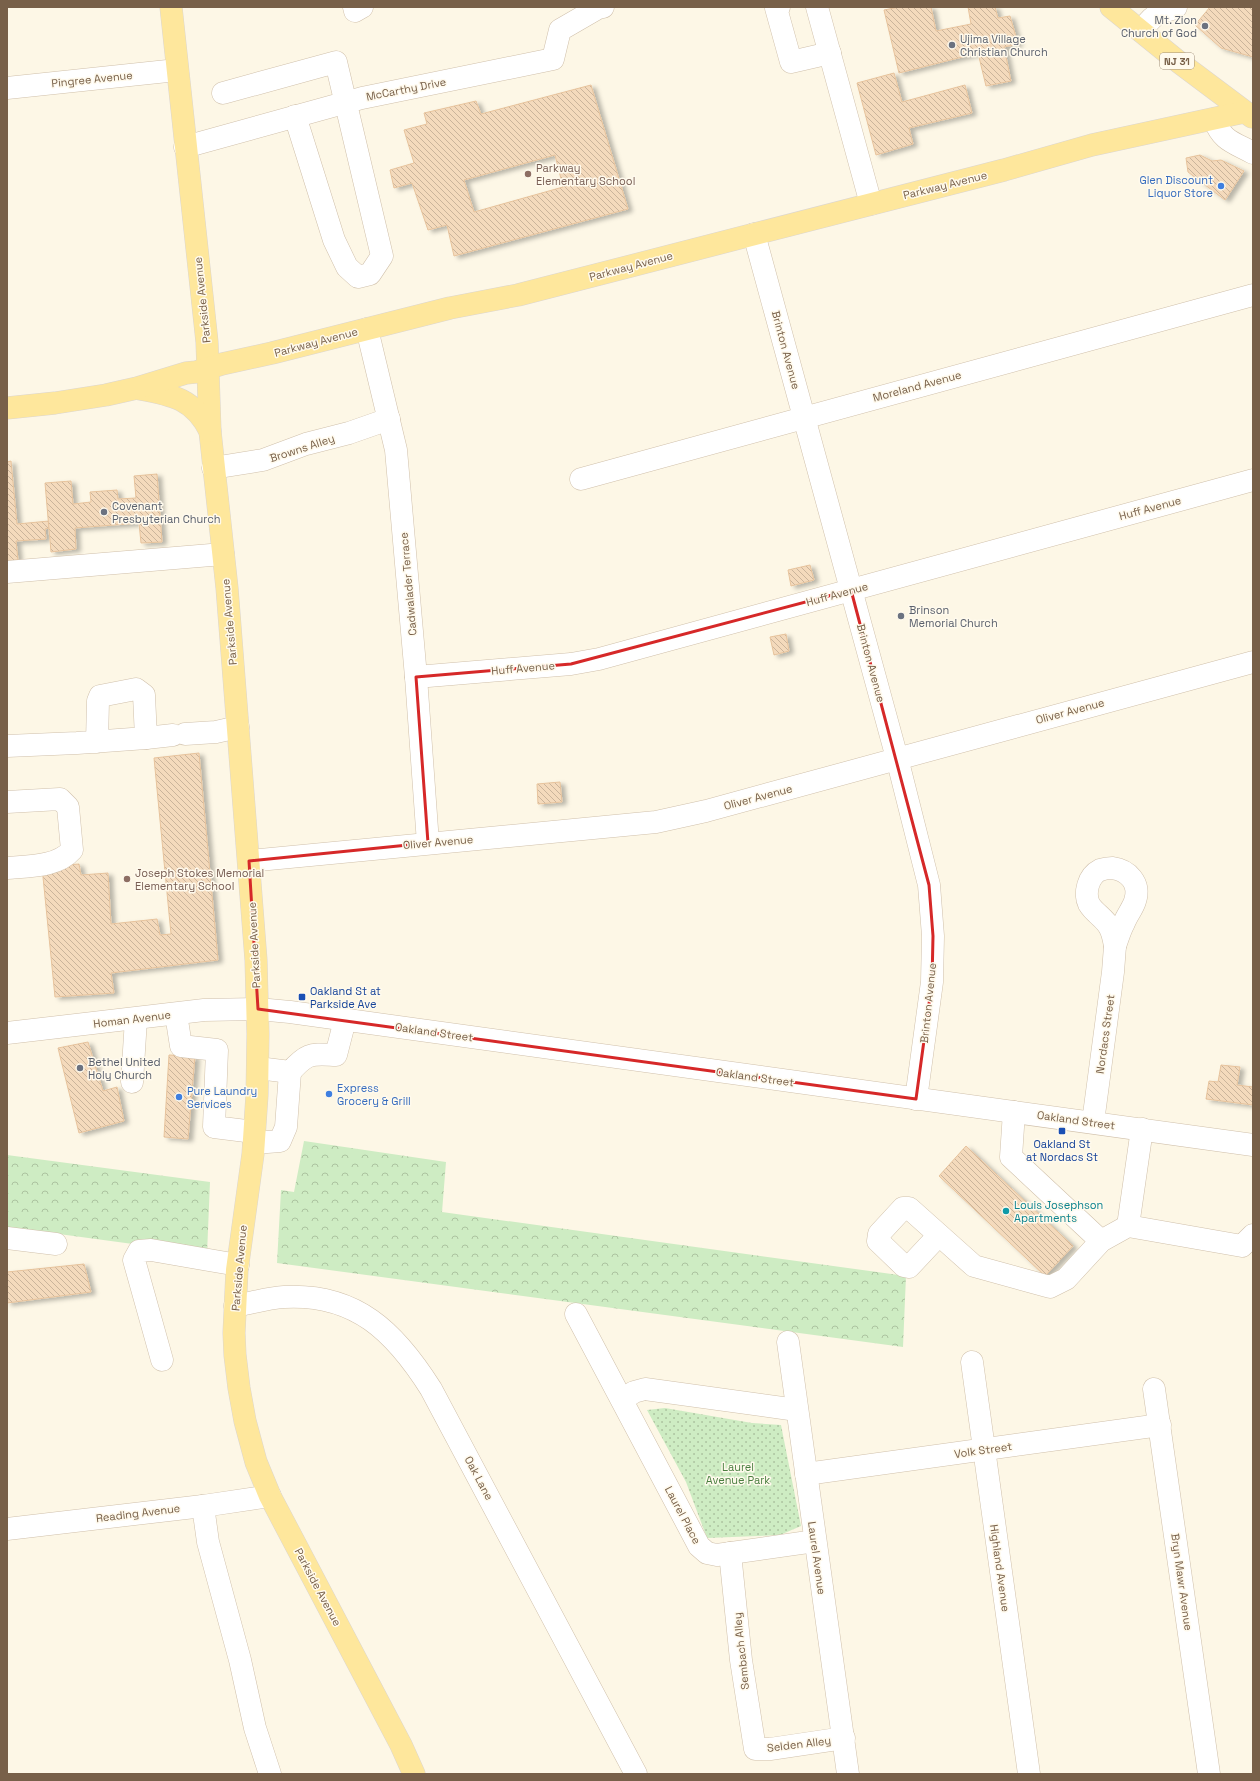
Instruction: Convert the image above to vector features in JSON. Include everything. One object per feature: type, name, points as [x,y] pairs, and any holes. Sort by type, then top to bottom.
[{"type":"main road","name":"Parkside Avenue","points":[[171,7],[209,368],[210,430],[223,554],[238,727],[249,860],[258,1009],[258,1068],[254,1137],[238,1265],[235,1306],[234,1333],[239,1388],[245,1421],[256,1462],[270,1496],[401,1745],[414,1774]]},
{"type":"main road","name":"NJ 31","points":[[1111,7],[1250,114]]},
{"type":"main road","name":"Parkway Avenue","points":[[7,408],[62,402],[137,388],[186,373],[450,308],[518,295],[871,204],[1092,145],[1214,119],[1250,114]]},
{"type":"main road","points":[[137,388],[180,398],[194,408],[203,417],[210,430]]},
{"type":"street","name":"McCarthy Drive","points":[[185,147],[346,102],[553,59],[560,30],[598,8],[603,7]]},
{"type":"street","points":[[779,7],[776,8],[791,62],[830,53]]},
{"type":"street","points":[[817,7],[871,204]]},
{"type":"street","points":[[1141,31],[1152,18],[1161,12],[1170,11],[1176,7]]},
{"type":"street","points":[[223,93],[336,62],[382,256],[370,274],[358,277],[347,267],[338,246],[309,162],[295,116]]},
{"type":"street","name":"Pingree Avenue","points":[[7,88],[177,70]]},
{"type":"street","points":[[1214,119],[1218,130],[1224,137],[1253,153]]},
{"type":"street","name":"Brinton Avenue","points":[[754,234],[897,758],[929,885],[933,936],[932,982],[916,1099]]},
{"type":"street","name":"Moreland Avenue","points":[[582,479],[1253,294]]},
{"type":"street","name":"Cadwalader Terrace","points":[[367,329],[396,450],[416,677],[428,843]]},
{"type":"street","name":"Browns Alley","points":[[213,468],[263,460],[306,444],[349,433],[388,419]]},
{"type":"street","name":"Huff Avenue","points":[[416,677],[571,664],[599,658],[1253,480]]},
{"type":"street","points":[[7,572],[223,554]]},
{"type":"street","name":"Oliver Avenue","points":[[249,860],[656,822],[706,811],[1253,662]]},
{"type":"street","points":[[97,742],[98,701],[100,696],[136,689],[144,695],[146,738]]},
{"type":"street","points":[[7,746],[146,738],[216,732],[238,727]]},
{"type":"street","points":[[7,802],[60,800],[68,808],[72,850],[65,858],[52,862],[7,868]]},
{"type":"street","name":"Nordacs Street","points":[[1093,1122],[1114,972],[1115,946]]},
{"type":"street","name":"Oakland Street","points":[[258,1009],[1253,1144]]},
{"type":"street","name":"Homan Avenue","points":[[7,1033],[204,1010],[258,1009]]},
{"type":"street","points":[[176,1014],[181,1046],[217,1050],[214,1127],[254,1137],[280,1141],[286,1127],[290,1072],[299,1062],[311,1054],[336,1055],[345,1020]]},
{"type":"street","points":[[132,1082],[136,1019]]},
{"type":"street","points":[[258,1068],[290,1072]]},
{"type":"street","points":[[1014,1112],[1011,1157],[1101,1241]]},
{"type":"street","points":[[1128,1226],[1142,1129]]},
{"type":"street","points":[[939,1235],[974,1266],[1050,1287],[1066,1279],[1101,1241],[1128,1226],[1242,1246],[1253,1235]]},
{"type":"street","points":[[7,1238],[56,1244]]},
{"type":"street","points":[[162,1360],[134,1260],[139,1251],[151,1250],[238,1265]]},
{"type":"street","name":"Oak Lane","points":[[235,1306],[282,1297],[295,1297],[321,1300],[346,1307],[364,1315],[377,1324],[394,1339],[415,1363],[435,1396],[636,1774]]},
{"type":"street","name":"Laurel Place","points":[[576,1314],[698,1546],[707,1553],[717,1555],[815,1541]]},
{"type":"street","name":"Laurel Avenue","points":[[788,1342],[848,1774]]},
{"type":"street","name":"Highland Avenue","points":[[972,1362],[1029,1774]]},
{"type":"street","points":[[622,1400],[634,1392],[644,1389],[797,1410]]},
{"type":"street","name":"Bryn Mawr Avenue","points":[[1154,1389],[1209,1774]]},
{"type":"street","name":"Volk Street","points":[[806,1474],[1160,1425]]},
{"type":"street","name":"Reading Avenue","points":[[7,1529],[203,1506],[270,1496]]},
{"type":"street","points":[[203,1506],[208,1542],[240,1660],[255,1728],[270,1774]]},
{"type":"street","name":"Sembach Alley","points":[[730,1553],[741,1660],[755,1749]]},
{"type":"street","name":"Selden Alley","points":[[755,1749],[770,1749],[844,1738]]},
{"type":"highlighted area","points":[[851,590],[929,885],[933,936],[932,982],[916,1099],[258,1009],[249,861],[428,843],[416,677],[571,664]]},
{"type":"green space","points":[[304,1141],[446,1162],[442,1212],[906,1276],[903,1347],[277,1263],[281,1190],[294,1192]]},
{"type":"green space","points":[[7,1155],[210,1182],[207,1254],[7,1227]]},
{"type":"green space","name":"Laurel Avenue Park","points":[[665,1408],[752,1423],[781,1425],[801,1526],[780,1535],[707,1538],[686,1482],[647,1410]]},
{"type":"building","name":"Ujima Village Christian Church","points":[[899,7],[931,7],[936,31],[971,24],[968,7],[995,7],[998,18],[1010,16],[1018,44],[1004,47],[1011,81],[986,86],[978,53],[899,73],[884,10]]},
{"type":"building","points":[[1210,7],[1253,7],[1253,57],[1221,48],[1195,25]]},
{"type":"building","points":[[894,73],[902,102],[965,85],[972,113],[909,128],[913,144],[876,155],[857,83]]},
{"type":"building","name":"Parkway Elementary School","points":[[591,85],[628,209],[454,256],[447,225],[428,230],[412,183],[394,188],[390,170],[414,163],[404,130],[427,124],[424,113],[476,101],[481,114]],"holes":[[[555,155],[563,187],[474,212],[464,180]]]},
{"type":"building","name":"Glen Discount Liquor Store","points":[[1200,155],[1212,161],[1221,160],[1244,171],[1225,200],[1188,172],[1186,158]]},
{"type":"building","points":[[11,461],[17,524],[49,521],[49,528],[45,529],[46,539],[16,541],[18,560],[7,561],[7,462]]},
{"type":"building","name":"Covenant Presbyterian Church","points":[[157,474],[162,542],[141,543],[139,523],[75,528],[76,549],[51,552],[45,483],[71,481],[73,504],[91,502],[90,492],[117,490],[118,499],[136,498],[134,476]]},
{"type":"building","points":[[810,565],[814,580],[791,586],[788,570]]},
{"type":"building","points":[[786,634],[789,651],[774,655],[770,637]]},
{"type":"building","name":"Joseph Stokes Memorial Elementary School","points":[[199,753],[218,960],[111,973],[114,993],[55,997],[42,867],[79,864],[81,875],[108,873],[111,924],[157,919],[160,935],[171,934],[154,758]]},
{"type":"building","points":[[560,782],[562,802],[538,804],[537,784]]},
{"type":"building","name":"Bethel United Holy Church","points":[[88,1042],[103,1091],[117,1087],[124,1121],[79,1133],[58,1048]]},
{"type":"building","name":"Pure Laundry Services","points":[[169,1055],[195,1056],[188,1139],[164,1137]]},
{"type":"building","points":[[1221,1065],[1240,1067],[1237,1085],[1253,1087],[1253,1105],[1206,1099],[1209,1081],[1218,1082]]},
{"type":"building","name":"Louis Josephson Apartments","points":[[966,1146],[1073,1246],[1045,1276],[939,1176]]},
{"type":"building","points":[[84,1264],[91,1292],[7,1303],[7,1272]]},
{"type":"place","name":"Mt. Zion Church of God","points":[[1205,26]]},
{"type":"place","name":"Ujima Village Christian Church","points":[[952,45]]},
{"type":"place","name":"Parkway Elementary School","points":[[528,174]]},
{"type":"place","name":"Glen Discount Liquor Store","points":[[1221,186]]},
{"type":"place","name":"Covenant Presbyterian Church","points":[[104,512]]},
{"type":"place","name":"Brinson Memorial Church","points":[[901,616]]},
{"type":"place","name":"Joseph Stokes Memorial Elementary School","points":[[127,879]]},
{"type":"place","name":"Oakland St at Parkside Ave","points":[[302,997]]},
{"type":"place","name":"Bethel United Holy Church","points":[[80,1068]]},
{"type":"place","name":"Express Grocery & Grill","points":[[329,1094]]},
{"type":"place","name":"Pure Laundry Services","points":[[179,1097]]},
{"type":"place","name":"Oakland St at Nordacs St","points":[[1062,1131]]},
{"type":"place","name":"Louis Josephson Apartments","points":[[1006,1211]]}]
